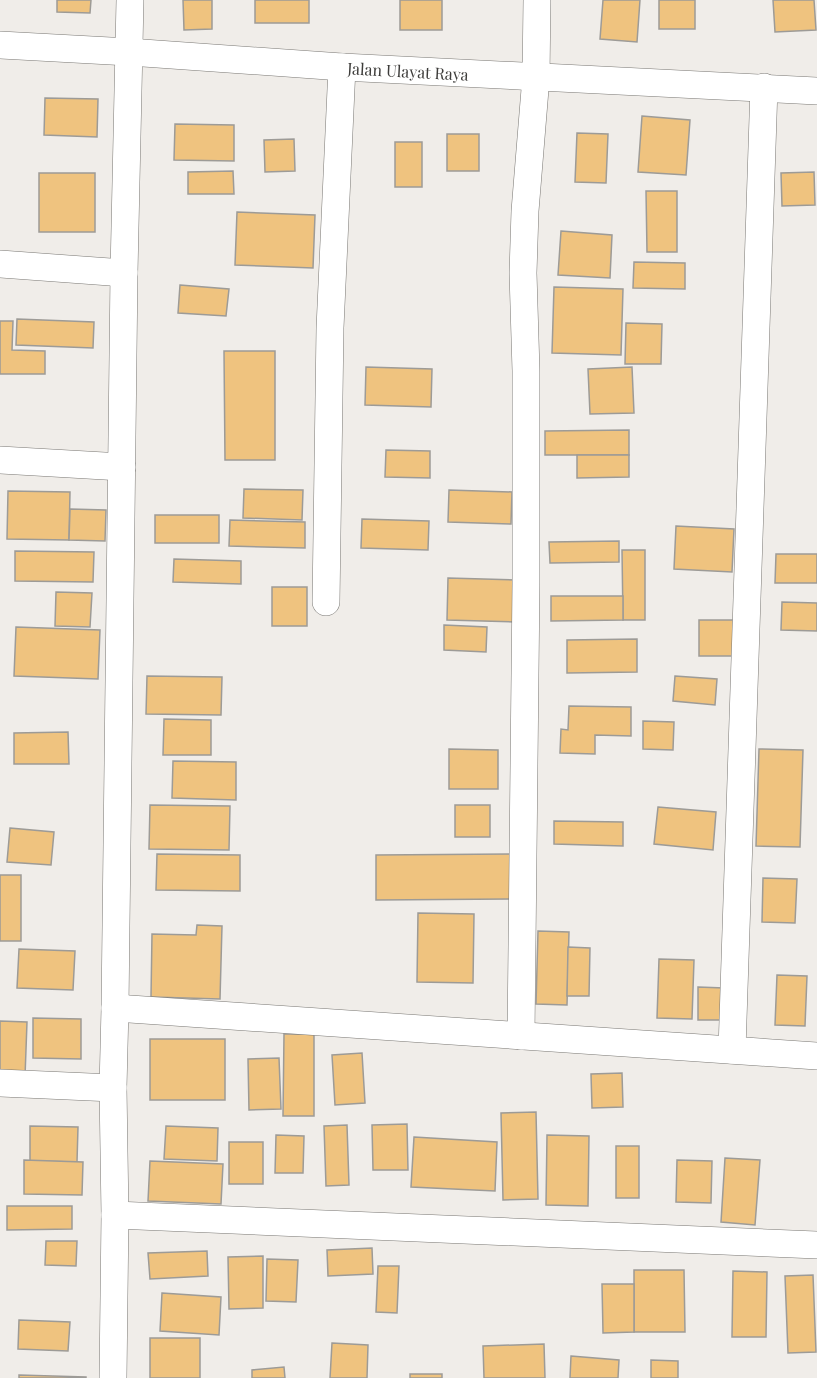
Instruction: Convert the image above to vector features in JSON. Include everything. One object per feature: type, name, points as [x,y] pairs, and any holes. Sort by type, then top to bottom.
[{"type":"street","points":[[113,1378],[115,1215],[113,1088],[130,0]]},
{"type":"street","points":[[521,1036],[526,584],[526,371],[523,273],[525,211],[536,77],[537,0]]},
{"type":"street","name":"Jalan Ulayat Raya","points":[[0,45],[342,68],[817,91]]},
{"type":"street","points":[[326,602],[330,328],[342,68]]},
{"type":"street","points":[[732,1050],[764,87]]},
{"type":"street","points":[[0,264],[124,273]]},
{"type":"street","points":[[0,460],[122,467]]},
{"type":"street","points":[[115,1008],[817,1056]]},
{"type":"street","points":[[0,1083],[113,1088]]},
{"type":"street","points":[[115,1215],[817,1245]]},
{"type":"building","points":[[57,0],[91,0],[90,13],[57,12]]},
{"type":"building","points":[[183,0],[212,0],[212,29],[184,30]]},
{"type":"building","points":[[255,0],[309,0],[309,23],[255,23]]},
{"type":"building","points":[[400,0],[442,0],[442,30],[400,30]]},
{"type":"building","points":[[603,0],[640,0],[637,42],[600,39]]},
{"type":"building","points":[[659,0],[695,0],[695,29],[659,29]]},
{"type":"building","points":[[773,0],[814,0],[816,30],[775,32]]},
{"type":"building","points":[[45,98],[98,99],[97,137],[44,135]]},
{"type":"building","points":[[642,116],[690,120],[686,175],[638,172]]},
{"type":"building","points":[[175,124],[234,125],[234,161],[174,160]]},
{"type":"building","points":[[577,133],[608,134],[606,183],[575,182]]},
{"type":"building","points":[[447,134],[479,134],[479,171],[447,171]]},
{"type":"building","points":[[294,139],[295,171],[265,172],[264,140]]},
{"type":"building","points":[[395,142],[422,142],[422,187],[395,187]]},
{"type":"building","points":[[233,171],[234,194],[188,194],[188,172]]},
{"type":"building","points":[[814,172],[815,205],[782,206],[781,173]]},
{"type":"building","points":[[39,173],[95,173],[95,232],[39,232]]},
{"type":"building","points":[[646,191],[677,191],[677,252],[647,252]]},
{"type":"building","points":[[237,212],[315,215],[313,268],[235,265]]},
{"type":"building","points":[[561,231],[612,235],[610,278],[558,275]]},
{"type":"building","points":[[634,262],[685,263],[685,289],[633,288]]},
{"type":"building","points":[[180,285],[229,289],[226,316],[178,313]]},
{"type":"building","points":[[554,287],[623,289],[621,355],[552,353]]},
{"type":"building","points":[[17,319],[94,322],[93,348],[16,345]]},
{"type":"building","points":[[0,321],[13,321],[12,350],[45,351],[45,374],[0,374]]},
{"type":"building","points":[[626,323],[662,324],[661,364],[625,364]]},
{"type":"building","points":[[224,351],[275,351],[275,460],[225,460]]},
{"type":"building","points":[[366,367],[432,369],[431,407],[365,405]]},
{"type":"building","points":[[632,367],[634,413],[590,414],[588,369]]},
{"type":"building","points":[[629,430],[629,455],[545,455],[545,431]]},
{"type":"building","points":[[386,450],[430,451],[430,478],[385,477]]},
{"type":"building","points":[[577,455],[629,455],[629,477],[577,478]]},
{"type":"building","points":[[244,489],[303,490],[302,520],[243,518]]},
{"type":"building","points":[[449,490],[512,492],[511,524],[448,522]]},
{"type":"building","points":[[8,491],[70,492],[69,540],[7,539]]},
{"type":"building","points":[[70,509],[106,510],[105,541],[69,540]]},
{"type":"building","points":[[155,515],[219,515],[219,543],[155,543]]},
{"type":"building","points":[[362,519],[429,521],[428,550],[361,548]]},
{"type":"building","points":[[230,520],[305,522],[305,548],[229,546]]},
{"type":"building","points":[[676,526],[734,529],[732,572],[674,569]]},
{"type":"building","points":[[619,541],[619,562],[550,563],[549,542]]},
{"type":"building","points":[[622,550],[645,550],[645,620],[623,620]]},
{"type":"building","points":[[15,551],[94,552],[93,582],[15,581]]},
{"type":"building","points":[[776,554],[817,554],[817,583],[775,583]]},
{"type":"building","points":[[174,559],[241,561],[241,584],[173,582]]},
{"type":"building","points":[[448,578],[516,580],[515,622],[447,620]]},
{"type":"building","points":[[272,587],[307,587],[307,626],[272,626]]},
{"type":"building","points":[[56,592],[92,593],[90,627],[55,626]]},
{"type":"building","points":[[551,596],[623,596],[623,620],[551,621]]},
{"type":"building","points":[[782,602],[817,603],[817,631],[781,630]]},
{"type":"building","points":[[699,620],[738,620],[738,656],[699,656]]},
{"type":"building","points":[[444,625],[487,627],[486,652],[444,650]]},
{"type":"building","points":[[16,627],[100,630],[98,679],[14,676]]},
{"type":"building","points":[[637,639],[637,672],[567,673],[567,640]]},
{"type":"building","points":[[147,676],[222,677],[221,715],[146,714]]},
{"type":"building","points":[[675,676],[717,679],[715,705],[673,701]]},
{"type":"building","points":[[569,706],[631,707],[631,736],[595,735],[595,754],[560,753],[561,729],[568,730]]},
{"type":"building","points":[[164,719],[211,720],[211,755],[163,755]]},
{"type":"building","points":[[643,721],[674,722],[673,750],[643,749]]},
{"type":"building","points":[[68,732],[69,764],[14,764],[14,733]]},
{"type":"building","points":[[449,749],[498,750],[498,789],[449,789]]},
{"type":"building","points":[[759,749],[803,750],[800,847],[756,846]]},
{"type":"building","points":[[173,761],[236,762],[236,800],[172,798]]},
{"type":"building","points":[[150,805],[230,806],[229,850],[149,849]]},
{"type":"building","points":[[455,805],[490,805],[490,837],[455,837]]},
{"type":"building","points":[[658,807],[716,812],[713,850],[654,844]]},
{"type":"building","points":[[554,821],[623,822],[623,846],[554,844]]},
{"type":"building","points":[[10,828],[54,832],[51,865],[7,862]]},
{"type":"building","points":[[157,854],[240,855],[240,891],[156,890]]},
{"type":"building","points":[[517,854],[517,899],[376,900],[376,855]]},
{"type":"building","points":[[0,875],[21,875],[21,941],[0,941]]},
{"type":"building","points":[[763,878],[797,879],[795,923],[762,922]]},
{"type":"building","points":[[418,913],[474,914],[473,983],[417,982]]},
{"type":"building","points":[[197,925],[222,926],[220,999],[151,997],[152,934],[196,935]]},
{"type":"building","points":[[538,931],[569,932],[567,1005],[536,1004]]},
{"type":"building","points":[[568,947],[590,948],[589,996],[567,996]]},
{"type":"building","points":[[19,949],[75,951],[73,990],[17,988]]},
{"type":"building","points":[[659,959],[694,960],[692,1019],[657,1018]]},
{"type":"building","points":[[777,975],[807,976],[805,1026],[775,1025]]},
{"type":"building","points":[[698,987],[724,988],[724,1020],[698,1020]]},
{"type":"building","points":[[33,1018],[81,1019],[81,1059],[33,1058]]},
{"type":"building","points":[[0,1021],[27,1022],[25,1077],[0,1076]]},
{"type":"building","points":[[284,1034],[314,1034],[314,1116],[283,1116]]},
{"type":"building","points":[[150,1039],[225,1039],[225,1100],[150,1100]]},
{"type":"building","points":[[362,1053],[365,1103],[335,1105],[332,1055]]},
{"type":"building","points":[[279,1058],[281,1109],[249,1110],[248,1059]]},
{"type":"building","points":[[622,1073],[623,1107],[592,1108],[591,1074]]},
{"type":"building","points":[[536,1112],[538,1199],[503,1200],[501,1113]]},
{"type":"building","points":[[407,1124],[408,1170],[373,1170],[372,1125]]},
{"type":"building","points":[[347,1125],[349,1185],[326,1186],[324,1126]]},
{"type":"building","points":[[30,1126],[78,1127],[77,1162],[30,1161]]},
{"type":"building","points":[[166,1126],[218,1128],[217,1161],[164,1159]]},
{"type":"building","points":[[276,1135],[304,1136],[303,1173],[275,1173]]},
{"type":"building","points":[[547,1135],[589,1136],[588,1206],[546,1205]]},
{"type":"building","points":[[414,1137],[497,1142],[495,1191],[411,1187]]},
{"type":"building","points":[[229,1142],[263,1142],[263,1184],[229,1184]]},
{"type":"building","points":[[616,1146],[639,1146],[639,1198],[616,1198]]},
{"type":"building","points":[[725,1158],[760,1160],[755,1225],[721,1222]]},
{"type":"building","points":[[24,1160],[83,1162],[82,1195],[24,1194]]},
{"type":"building","points":[[677,1160],[712,1161],[711,1203],[676,1202]]},
{"type":"building","points":[[150,1161],[223,1164],[221,1204],[148,1201]]},
{"type":"building","points":[[7,1206],[72,1206],[72,1229],[7,1230]]},
{"type":"building","points":[[46,1241],[77,1241],[76,1266],[45,1265]]},
{"type":"building","points":[[372,1248],[373,1274],[328,1276],[327,1250]]},
{"type":"building","points":[[207,1251],[208,1276],[150,1279],[148,1253]]},
{"type":"building","points":[[263,1256],[263,1308],[229,1309],[228,1257]]},
{"type":"building","points":[[267,1259],[298,1260],[296,1302],[266,1301]]},
{"type":"building","points":[[378,1266],[399,1266],[397,1313],[376,1312]]},
{"type":"building","points":[[634,1270],[684,1270],[685,1332],[634,1332]]},
{"type":"building","points":[[733,1271],[767,1272],[766,1337],[732,1337]]},
{"type":"building","points":[[813,1275],[816,1352],[788,1353],[785,1276]]},
{"type":"building","points":[[602,1284],[634,1284],[634,1332],[603,1333]]},
{"type":"building","points":[[162,1293],[221,1297],[219,1335],[160,1331]]},
{"type":"building","points":[[19,1320],[70,1322],[68,1351],[18,1349]]},
{"type":"building","points":[[150,1338],[200,1338],[200,1378],[150,1378]]},
{"type":"building","points":[[332,1343],[368,1345],[367,1378],[330,1378]]},
{"type":"building","points":[[544,1344],[545,1378],[484,1378],[483,1346]]},
{"type":"building","points":[[571,1356],[619,1360],[618,1378],[570,1378]]},
{"type":"building","points":[[651,1360],[678,1361],[678,1378],[651,1378]]},
{"type":"building","points":[[284,1367],[285,1378],[252,1378],[252,1370]]},
{"type":"building","points":[[410,1374],[442,1374],[442,1378],[410,1378]]},
{"type":"building","points":[[19,1375],[86,1377],[86,1378],[19,1378]]}]
